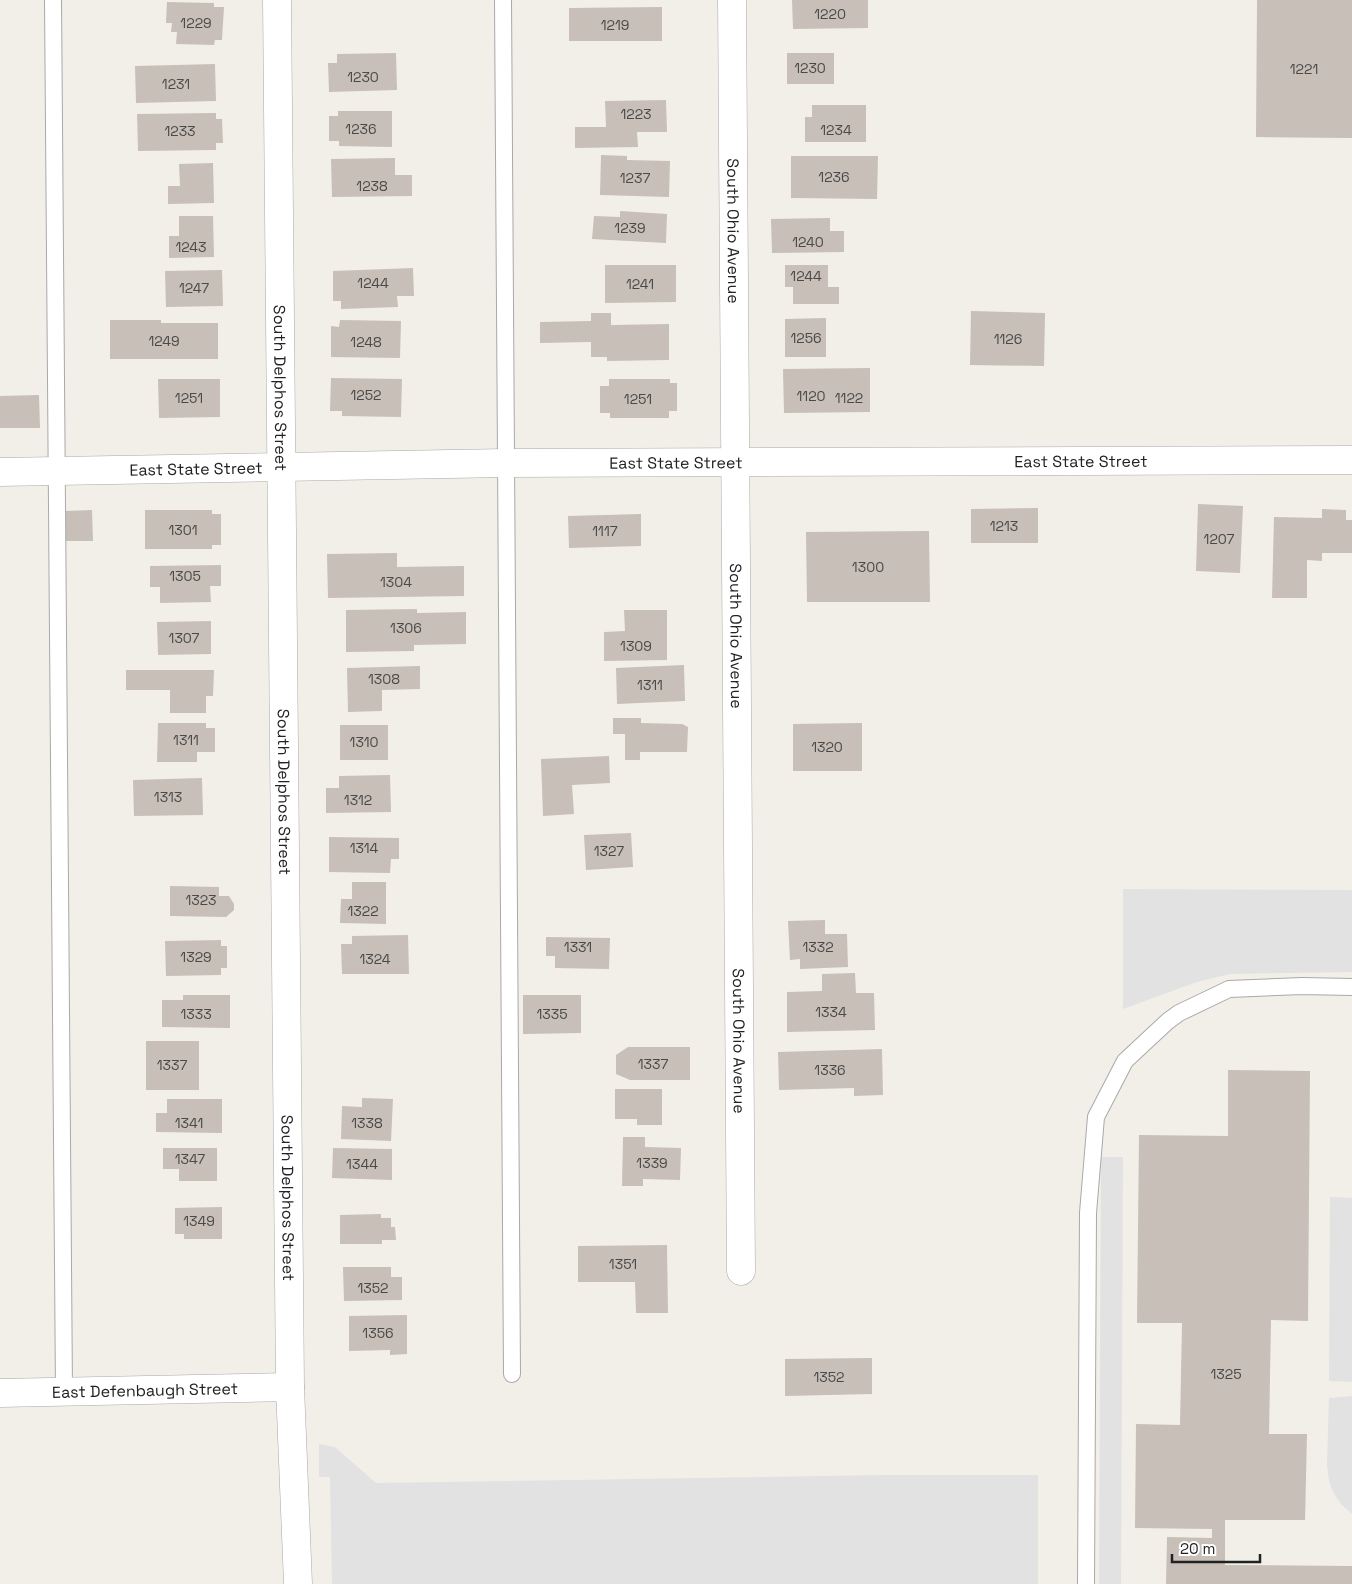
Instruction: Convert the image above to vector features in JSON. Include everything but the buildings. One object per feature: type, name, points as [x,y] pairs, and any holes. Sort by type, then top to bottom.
[{"type":"street","name":"South Delphos Street","points":[[277,0],[290,1387],[298,1584]]},
{"type":"street","name":"South Ohio Avenue","points":[[732,0],[741,1271]]},
{"type":"street","name":"East State Street","points":[[0,472],[506,463],[1352,460]]},
{"type":"street","name":"East Defenbaugh Street","points":[[0,1393],[290,1387]]},
{"type":"lane","points":[[53,0],[64,1392]]},
{"type":"lane","points":[[503,0],[512,1374]]},
{"type":"lane","points":[[1086,1584],[1088,1213],[1096,1117],[1125,1062],[1179,1013],[1229,989],[1302,986],[1352,987]]},
{"type":"shaded area","points":[[1123,889],[1352,890],[1352,972],[1230,974],[1197,982],[1123,1009]]},
{"type":"shaded area","points":[[1101,1157],[1123,1157],[1121,1584],[1099,1584]]},
{"type":"shaded area","points":[[1330,1197],[1352,1198],[1352,1382],[1329,1381]]},
{"type":"shaded area","points":[[1352,1396],[1352,1514],[1341,1504],[1333,1492],[1329,1481],[1327,1465],[1329,1398]]},
{"type":"shaded area","points":[[319,1444],[335,1447],[376,1483],[883,1475],[1038,1475],[1038,1584],[332,1584],[330,1477],[319,1477]]}]
